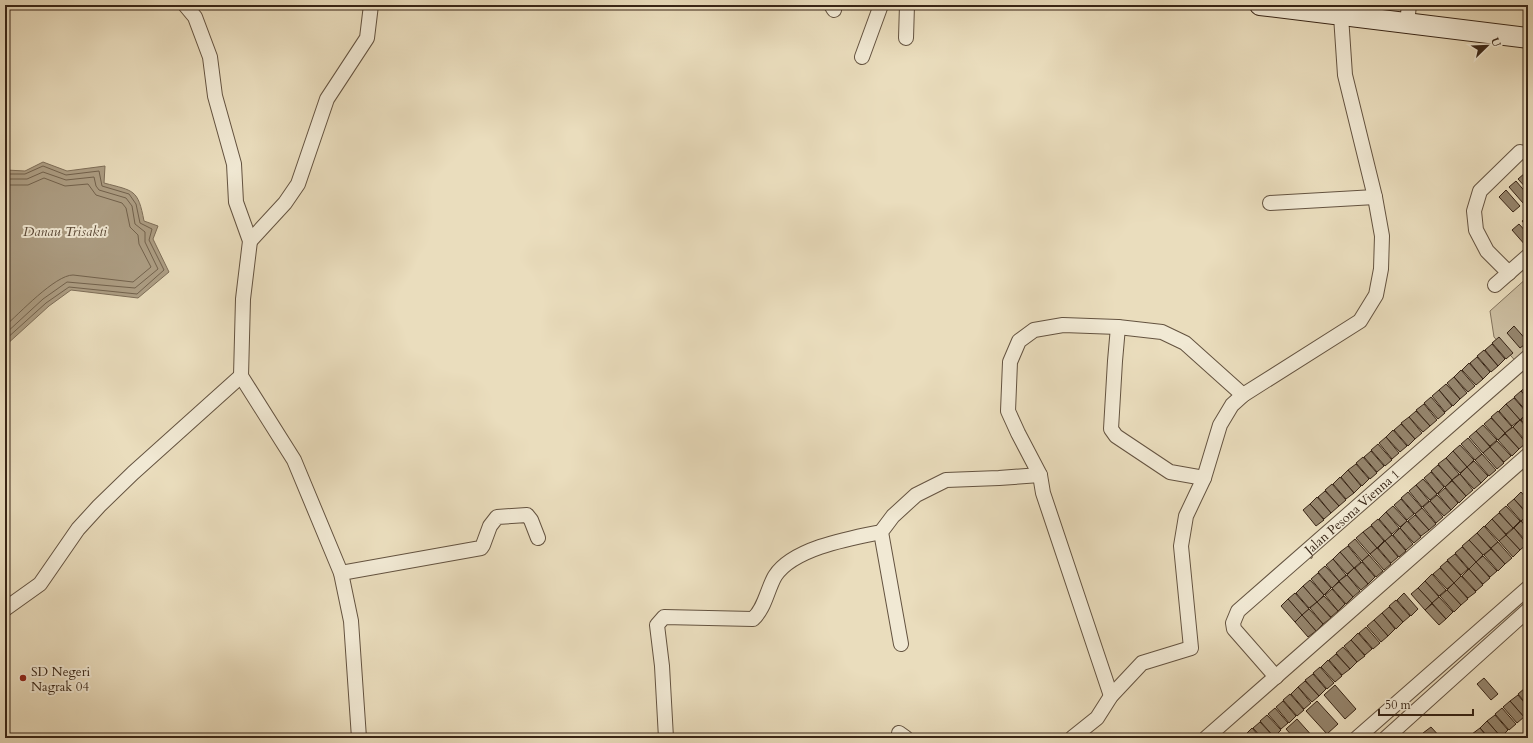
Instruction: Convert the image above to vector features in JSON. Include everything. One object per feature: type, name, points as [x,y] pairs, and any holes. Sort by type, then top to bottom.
[{"type":"main road","points":[[1260,5],[1341,16],[1408,14],[1528,38]]},
{"type":"street","points":[[185,5],[195,17],[210,57],[215,96],[234,164],[236,202],[250,241],[242,299],[241,376],[294,460],[341,573],[351,621],[359,738]]},
{"type":"street","points":[[250,241],[285,203],[298,184],[327,100],[367,38],[372,5]]},
{"type":"street","points":[[862,57],[881,5]]},
{"type":"street","points":[[906,38],[907,5]]},
{"type":"street","points":[[1072,738],[1097,718],[1111,696],[1142,663],[1191,648],[1181,546],[1186,516],[1204,478],[1220,425],[1232,405],[1243,395],[1360,320],[1376,295],[1381,269],[1382,236],[1375,197],[1345,75],[1341,16]]},
{"type":"street","points":[[1509,273],[1487,251],[1476,230],[1474,211],[1480,191],[1520,152]]},
{"type":"street","points":[[1270,203],[1375,197]]},
{"type":"street","points":[[1496,285],[1528,256]]},
{"type":"street","points":[[1111,696],[1043,493],[1040,474],[1018,434],[1008,411],[1010,362],[1020,341],[1034,330],[1063,325],[1118,327],[1162,332],[1185,343],[1243,395]]},
{"type":"street","points":[[1118,327],[1114,361],[1111,429],[1116,436],[1170,472],[1204,478]]},
{"type":"street","name":"Jalan Pesona Vienna 1","points":[[1276,677],[1234,629],[1233,623],[1238,611],[1528,357]]},
{"type":"street","points":[[5,608],[40,584],[78,529],[99,506],[133,473],[241,376]]},
{"type":"street","points":[[1206,738],[1528,455]]},
{"type":"street","points":[[666,738],[662,666],[657,625],[664,617],[753,619],[758,614],[775,577],[788,563],[813,550],[843,539],[881,532],[893,516],[916,495],[946,480],[999,478],[1040,474]]},
{"type":"street","points":[[341,573],[480,548],[492,522],[501,516],[527,515],[531,520],[538,538]]},
{"type":"street","points":[[881,532],[901,644]]},
{"type":"street","points":[[1357,738],[1528,588]]},
{"type":"street","points":[[1386,738],[1528,610]]},
{"type":"shaded area","points":[[1528,277],[1528,359],[1520,366],[1494,337],[1490,311]]},
{"type":"water","name":"Danau Trisakti","points":[[5,162],[6,170],[25,171],[43,162],[67,171],[105,166],[104,183],[128,190],[133,193],[137,197],[144,221],[158,226],[153,239],[169,272],[138,298],[71,290],[49,306],[5,346]]},
{"type":"building","points":[[1525,173],[1528,176],[1528,190],[1518,179]]},
{"type":"building","points":[[1516,181],[1528,195],[1528,198],[1523,203],[1509,187]]},
{"type":"building","points":[[1506,190],[1520,206],[1513,212],[1499,197]]},
{"type":"building","points":[[1528,217],[1528,228],[1522,221]]},
{"type":"building","points":[[1519,224],[1528,234],[1528,244],[1526,246],[1512,230]]},
{"type":"building","points":[[1514,326],[1528,342],[1520,348],[1507,333]]},
{"type":"building","points":[[1499,337],[1513,353],[1506,359],[1492,343]]},
{"type":"building","points":[[1492,344],[1505,359],[1498,366],[1485,350]]},
{"type":"building","points":[[1484,350],[1498,366],[1491,372],[1477,356]]},
{"type":"building","points":[[1477,357],[1490,372],[1483,379],[1470,363]]},
{"type":"building","points":[[1469,363],[1483,379],[1476,385],[1462,370]]},
{"type":"building","points":[[1461,370],[1475,386],[1468,392],[1454,377]]},
{"type":"building","points":[[1454,377],[1467,393],[1460,399],[1447,383]]},
{"type":"building","points":[[1446,384],[1460,399],[1453,406],[1439,390]]},
{"type":"building","points":[[1528,385],[1528,398],[1521,391]]},
{"type":"building","points":[[1439,390],[1452,406],[1445,412],[1432,396]]},
{"type":"building","points":[[1521,391],[1528,399],[1528,413],[1514,397]]},
{"type":"building","points":[[1431,397],[1445,413],[1438,419],[1424,403]]},
{"type":"building","points":[[1514,398],[1527,413],[1520,420],[1506,404]]},
{"type":"building","points":[[1424,404],[1437,420],[1430,426],[1416,410]]},
{"type":"building","points":[[1506,404],[1520,420],[1512,426],[1499,411]]},
{"type":"building","points":[[1416,411],[1430,426],[1423,432],[1409,417]]},
{"type":"building","points":[[1498,411],[1512,427],[1505,433],[1491,417]]},
{"type":"building","points":[[1528,414],[1528,428],[1521,420]]},
{"type":"building","points":[[1409,417],[1422,433],[1415,439],[1401,423]]},
{"type":"building","points":[[1491,418],[1505,433],[1498,440],[1484,424]]},
{"type":"building","points":[[1520,420],[1528,429],[1527,442],[1513,427]]},
{"type":"building","points":[[1401,424],[1415,439],[1408,446],[1394,430]]},
{"type":"building","points":[[1483,425],[1497,440],[1490,446],[1476,431]]},
{"type":"building","points":[[1513,427],[1526,443],[1519,449],[1505,433]]},
{"type":"building","points":[[1393,430],[1407,446],[1400,452],[1386,437]]},
{"type":"building","points":[[1476,431],[1490,447],[1483,453],[1469,437]]},
{"type":"building","points":[[1505,434],[1519,449],[1512,456],[1498,440]]},
{"type":"building","points":[[1386,437],[1399,453],[1392,459],[1379,443]]},
{"type":"building","points":[[1468,438],[1482,454],[1475,460],[1461,444]]},
{"type":"building","points":[[1497,441],[1511,456],[1504,462],[1490,447]]},
{"type":"building","points":[[1378,444],[1392,460],[1385,466],[1371,450]]},
{"type":"building","points":[[1460,445],[1474,460],[1467,467],[1453,451]]},
{"type":"building","points":[[1490,447],[1504,463],[1497,469],[1483,453]]},
{"type":"building","points":[[1371,451],[1384,466],[1377,472],[1364,457]]},
{"type":"building","points":[[1453,451],[1467,467],[1460,473],[1446,458]]},
{"type":"building","points":[[1482,454],[1496,470],[1489,476],[1475,460]]},
{"type":"building","points":[[1363,457],[1377,473],[1370,479],[1356,463]]},
{"type":"building","points":[[1446,458],[1459,474],[1452,480],[1438,464]]},
{"type":"building","points":[[1474,461],[1488,476],[1481,483],[1467,467]]},
{"type":"building","points":[[1356,464],[1369,479],[1362,486],[1348,470]]},
{"type":"building","points":[[1438,465],[1452,480],[1445,487],[1431,471]]},
{"type":"building","points":[[1467,467],[1481,483],[1474,489],[1460,474]]},
{"type":"building","points":[[1348,470],[1361,486],[1354,493],[1341,477]]},
{"type":"building","points":[[1431,472],[1444,487],[1437,494],[1424,478]]},
{"type":"building","points":[[1460,474],[1473,490],[1466,496],[1452,480]]},
{"type":"building","points":[[1340,477],[1354,493],[1346,499],[1333,484]]},
{"type":"building","points":[[1423,479],[1437,494],[1430,500],[1416,485]]},
{"type":"building","points":[[1452,481],[1466,496],[1459,503],[1445,487]]},
{"type":"building","points":[[1332,484],[1346,500],[1339,506],[1325,490]]},
{"type":"building","points":[[1416,485],[1429,501],[1422,507],[1409,491]]},
{"type":"building","points":[[1528,487],[1528,496],[1523,491]]},
{"type":"building","points":[[1445,488],[1458,503],[1451,510],[1438,494]]},
{"type":"building","points":[[1325,491],[1339,506],[1331,513],[1318,497]]},
{"type":"building","points":[[1408,492],[1422,508],[1415,514],[1401,498]]},
{"type":"building","points":[[1521,492],[1528,500],[1528,514],[1514,499]]},
{"type":"building","points":[[1437,495],[1451,510],[1444,516],[1430,501]]},
{"type":"building","points":[[1317,497],[1331,513],[1324,519],[1310,504]]},
{"type":"building","points":[[1401,499],[1414,514],[1407,520],[1394,505]]},
{"type":"building","points":[[1514,499],[1528,515],[1521,521],[1507,505]]},
{"type":"building","points":[[1430,501],[1443,517],[1436,523],[1423,507]]},
{"type":"building","points":[[1310,504],[1324,520],[1316,526],[1303,510]]},
{"type":"building","points":[[1393,506],[1407,521],[1400,527],[1386,512]]},
{"type":"building","points":[[1506,506],[1520,521],[1513,528],[1499,512]]},
{"type":"building","points":[[1422,508],[1436,524],[1429,530],[1415,514]]},
{"type":"building","points":[[1386,512],[1399,528],[1392,534],[1379,519]]},
{"type":"building","points":[[1499,513],[1513,528],[1506,534],[1492,519]]},
{"type":"building","points":[[1415,515],[1429,530],[1421,536],[1408,521]]},
{"type":"building","points":[[1528,515],[1528,529],[1521,521]]},
{"type":"building","points":[[1378,519],[1392,535],[1385,541],[1371,525]]},
{"type":"building","points":[[1492,519],[1506,535],[1499,541],[1485,526]]},
{"type":"building","points":[[1407,521],[1421,537],[1414,543],[1400,528]]},
{"type":"building","points":[[1521,521],[1528,529],[1528,543],[1514,528]]},
{"type":"building","points":[[1371,526],[1384,541],[1377,548],[1363,532]]},
{"type":"building","points":[[1484,526],[1498,542],[1491,548],[1477,533]]},
{"type":"building","points":[[1400,528],[1413,544],[1406,550],[1393,535]]},
{"type":"building","points":[[1514,528],[1527,544],[1520,550],[1506,535]]},
{"type":"building","points":[[1363,532],[1377,548],[1370,554],[1356,538]]},
{"type":"building","points":[[1477,533],[1491,549],[1483,555],[1469,540]]},
{"type":"building","points":[[1392,535],[1406,551],[1399,557],[1385,541]]},
{"type":"building","points":[[1506,535],[1520,550],[1513,557],[1499,541]]},
{"type":"building","points":[[1355,539],[1369,555],[1362,561],[1348,545]]},
{"type":"building","points":[[1469,540],[1483,555],[1476,562],[1462,546]]},
{"type":"building","points":[[1385,541],[1398,557],[1391,563],[1378,548]]},
{"type":"building","points":[[1498,542],[1512,558],[1505,564],[1491,548]]},
{"type":"building","points":[[1348,546],[1361,562],[1354,568],[1340,552]]},
{"type":"building","points":[[1462,547],[1476,562],[1469,569],[1455,553]]},
{"type":"building","points":[[1377,548],[1391,564],[1384,570],[1370,554]]},
{"type":"building","points":[[1491,549],[1505,564],[1498,571],[1484,555]]},
{"type":"building","points":[[1340,552],[1354,568],[1347,574],[1333,559]]},
{"type":"building","points":[[1455,554],[1468,569],[1461,575],[1447,560]]},
{"type":"building","points":[[1369,555],[1383,571],[1376,577],[1362,561]]},
{"type":"building","points":[[1483,556],[1497,571],[1490,577],[1476,562]]},
{"type":"building","points":[[1333,559],[1346,575],[1339,581],[1326,565]]},
{"type":"building","points":[[1447,561],[1461,576],[1454,583],[1440,567]]},
{"type":"building","points":[[1362,562],[1375,577],[1368,584],[1355,568]]},
{"type":"building","points":[[1476,562],[1490,578],[1483,584],[1469,569]]},
{"type":"building","points":[[1325,566],[1339,581],[1332,588],[1318,572]]},
{"type":"building","points":[[1354,568],[1368,584],[1361,590],[1347,575]]},
{"type":"building","points":[[1440,568],[1454,583],[1447,589],[1433,574]]},
{"type":"building","points":[[1469,569],[1483,585],[1476,591],[1462,576]]},
{"type":"building","points":[[1318,573],[1331,588],[1324,595],[1311,579]]},
{"type":"building","points":[[1432,574],[1446,590],[1439,596],[1425,581]]},
{"type":"building","points":[[1347,575],[1360,591],[1353,597],[1339,581]]},
{"type":"building","points":[[1461,576],[1476,592],[1468,598],[1454,583]]},
{"type":"building","points":[[1310,580],[1324,595],[1317,602],[1303,586]]},
{"type":"building","points":[[1425,581],[1439,597],[1432,603],[1418,588]]},
{"type":"building","points":[[1339,582],[1353,597],[1346,604],[1332,588]]},
{"type":"building","points":[[1454,583],[1468,599],[1461,605],[1447,590]]},
{"type":"building","points":[[1303,586],[1317,602],[1309,608],[1296,593]]},
{"type":"building","points":[[1418,588],[1432,603],[1425,610],[1411,594]]},
{"type":"building","points":[[1332,589],[1345,604],[1338,611],[1325,595]]},
{"type":"building","points":[[1447,590],[1461,605],[1454,612],[1440,596]]},
{"type":"building","points":[[1295,593],[1309,609],[1302,615],[1288,599]]},
{"type":"building","points":[[1404,593],[1418,609],[1411,616],[1397,600]]},
{"type":"building","points":[[1324,596],[1338,611],[1331,617],[1317,602]]},
{"type":"building","points":[[1439,597],[1453,612],[1446,619],[1432,603]]},
{"type":"building","points":[[1288,599],[1302,615],[1295,622],[1281,606]]},
{"type":"building","points":[[1396,600],[1410,616],[1403,622],[1389,606]]},
{"type":"building","points":[[1317,602],[1331,618],[1323,624],[1310,608]]},
{"type":"building","points":[[1432,604],[1446,619],[1439,625],[1425,610]]},
{"type":"building","points":[[1389,607],[1403,622],[1396,629],[1382,613]]},
{"type":"building","points":[[1309,609],[1323,624],[1316,631],[1302,615]]},
{"type":"building","points":[[1382,613],[1395,629],[1388,636],[1374,620]]},
{"type":"building","points":[[1302,615],[1316,631],[1308,637],[1295,622]]},
{"type":"building","points":[[1374,620],[1388,636],[1381,642],[1367,626]]},
{"type":"building","points":[[1366,627],[1380,643],[1373,649],[1359,633]]},
{"type":"building","points":[[1358,633],[1372,649],[1365,655],[1351,640]]},
{"type":"building","points":[[1351,640],[1365,656],[1357,662],[1344,646]]},
{"type":"building","points":[[1343,647],[1357,662],[1350,669],[1336,653]]},
{"type":"building","points":[[1336,654],[1350,669],[1342,675],[1329,660]]},
{"type":"building","points":[[1328,660],[1342,676],[1335,682],[1321,667]]},
{"type":"building","points":[[1320,667],[1334,683],[1327,689],[1313,673]]},
{"type":"building","points":[[1313,674],[1326,689],[1319,696],[1305,680]]},
{"type":"building","points":[[1484,678],[1498,694],[1491,700],[1477,684]]},
{"type":"building","points":[[1305,681],[1319,696],[1312,702],[1298,687]]},
{"type":"building","points":[[1335,685],[1356,709],[1345,719],[1324,695]]},
{"type":"building","points":[[1298,687],[1311,703],[1304,709],[1291,694]]},
{"type":"building","points":[[1525,688],[1528,691],[1528,706],[1518,694]]},
{"type":"building","points":[[1290,694],[1304,710],[1297,716],[1283,700]]},
{"type":"building","points":[[1518,695],[1528,707],[1528,713],[1524,717],[1510,701]]},
{"type":"building","points":[[1283,701],[1296,716],[1289,723],[1276,707]]},
{"type":"building","points":[[1317,701],[1338,724],[1327,734],[1306,711]]},
{"type":"building","points":[[1510,701],[1524,717],[1517,723],[1503,707]]},
{"type":"building","points":[[1275,708],[1288,723],[1281,729],[1268,714]]},
{"type":"building","points":[[1502,708],[1516,724],[1509,730],[1495,714]]},
{"type":"building","points":[[1267,715],[1281,730],[1274,737],[1260,721]]},
{"type":"building","points":[[1495,715],[1508,730],[1501,737],[1487,721]]},
{"type":"building","points":[[1297,719],[1314,738],[1294,738],[1286,729]]},
{"type":"building","points":[[1487,721],[1501,737],[1500,738],[1489,738],[1480,728]]},
{"type":"building","points":[[1260,722],[1274,737],[1273,738],[1262,738],[1253,728]]},
{"type":"building","points":[[1431,727],[1441,738],[1428,738],[1423,733]]},
{"type":"building","points":[[1252,728],[1261,738],[1248,738],[1245,735]]},
{"type":"building","points":[[1480,728],[1488,738],[1476,738],[1472,734]]},
{"type":"place","name":"SD Negeri Nagrak 04","points":[[23,678]]}]
